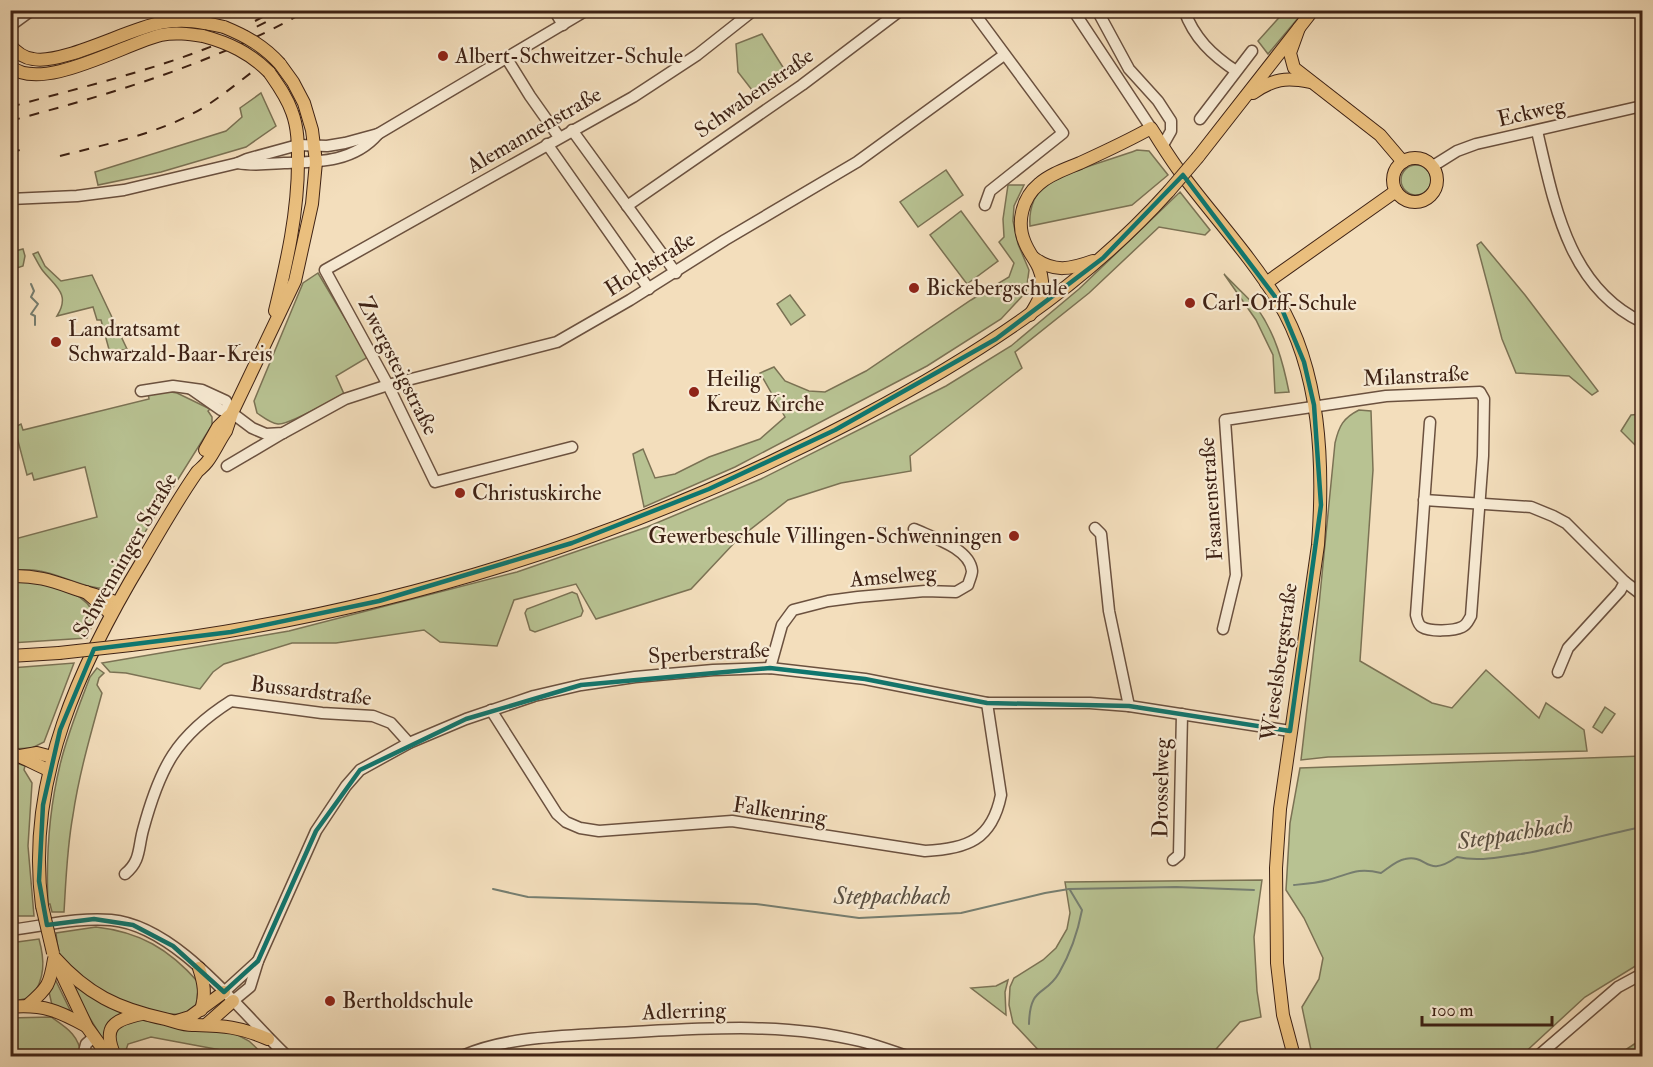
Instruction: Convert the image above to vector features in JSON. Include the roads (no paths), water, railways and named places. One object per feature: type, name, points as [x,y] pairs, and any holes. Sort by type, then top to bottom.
[{"type":"main road","points":[[10,656],[58,653],[231,632],[369,603],[476,574],[620,526],[720,485],[835,430],[946,369],[1030,315],[1103,258],[1169,191],[1198,157],[1313,10]]},
{"type":"main road","name":"Schwenninger Straße","points":[[10,45],[16,52],[35,60],[54,58],[79,51],[161,22],[198,21],[224,27],[260,45],[280,64],[304,103],[316,145],[310,213],[295,280],[232,413],[218,427],[200,458],[198,471],[114,608],[80,680],[60,730],[49,770],[38,851],[42,906],[54,955],[90,1032],[108,1056]]},
{"type":"main road","points":[[1299,28],[1291,45],[1290,59],[1294,68],[1380,135],[1403,162]]},
{"type":"main road","name":"Schwenninger Straße","points":[[12,68],[31,74],[53,74],[143,40],[164,34],[185,33],[227,43],[246,53],[268,72],[280,88],[292,111],[298,145],[294,228],[269,335]]},
{"type":"main road","points":[[1242,101],[1276,80],[1288,78],[1310,82]]},
{"type":"main road","name":"Wieselsbergstraße","points":[[1151,128],[1183,175],[1279,302],[1293,330],[1314,405],[1319,459],[1320,515],[1280,809],[1276,895],[1277,963],[1282,1005],[1294,1056]]},
{"type":"main road","points":[[1030,315],[1038,302],[1042,289],[1041,275],[1024,243],[1021,221],[1023,207],[1034,188],[1050,176],[1120,145],[1151,128]]},
{"type":"main road","points":[[1415,158],[1422,159],[1433,166],[1437,174],[1437,183],[1434,192],[1428,198],[1414,202],[1407,201],[1396,191],[1395,172],[1403,162],[1415,158]]},
{"type":"main road","points":[[1266,283],[1396,191]]},
{"type":"main road","points":[[1034,258],[1047,266],[1068,269],[1103,258]]},
{"type":"main road","points":[[10,576],[58,581],[104,597],[114,608]]},
{"type":"main road","points":[[10,648],[58,653]]},
{"type":"main road","points":[[10,662],[58,653]]},
{"type":"main road","points":[[15,754],[37,753],[52,757]]},
{"type":"main road","points":[[15,754],[49,770]]},
{"type":"main road","points":[[28,1005],[45,991],[51,977],[54,955]]},
{"type":"main road","points":[[54,955],[72,978],[105,1000],[142,1014],[190,1025],[232,1026],[268,1039]]},
{"type":"main road","points":[[199,968],[205,984],[204,999],[200,1010]]},
{"type":"main road","points":[[176,1021],[190,1017],[228,996]]},
{"type":"main road","points":[[207,1024],[228,996]]},
{"type":"main road","points":[[10,1007],[28,1005],[51,1008],[90,1032]]},
{"type":"main road","points":[[115,1056],[109,1042],[111,1029],[116,1022],[142,1014]]},
{"type":"street","points":[[10,14],[21,10]]},
{"type":"street","points":[[10,26],[32,10]]},
{"type":"street","points":[[554,10],[563,25]]},
{"type":"street","points":[[10,199],[77,196],[124,190],[238,163],[298,145],[345,143],[378,134],[587,10]]},
{"type":"street","name":"Alemannenstraße","points":[[324,270],[633,96],[688,61],[754,10]]},
{"type":"street","name":"Schwabenstraße","points":[[627,206],[802,85],[901,10]]},
{"type":"street","points":[[972,10],[1063,133],[990,191],[986,205]]},
{"type":"street","name":"Wieselsbergstraße","points":[[1073,10],[1151,128]]},
{"type":"street","points":[[1097,10],[1129,69],[1158,102],[1171,121],[1171,131],[1163,145]]},
{"type":"street","points":[[1184,10],[1200,42],[1236,71]]},
{"type":"street","points":[[1200,119],[1252,51]]},
{"type":"street","name":"Hochstraße","points":[[227,466],[345,399],[388,385],[557,342],[676,273],[725,240],[857,162],[1004,55]]},
{"type":"street","points":[[507,59],[559,137]]},
{"type":"street","name":"Eckweg","points":[[1433,166],[1457,151],[1476,144],[1642,106]]},
{"type":"street","points":[[572,130],[676,273]]},
{"type":"street","points":[[1537,131],[1559,222],[1575,257],[1609,300],[1626,314],[1642,322]]},
{"type":"street","points":[[238,163],[249,166],[316,162],[346,156],[371,143],[378,134]]},
{"type":"street","points":[[547,144],[649,289]]},
{"type":"street","name":"Zwergsteigstraße","points":[[324,270],[357,324],[435,482],[572,447]]},
{"type":"street","points":[[141,391],[165,386],[202,390],[226,401],[232,413],[252,428],[266,434],[283,433]]},
{"type":"street","name":"Milanstraße","points":[[1314,405],[1386,396],[1480,392],[1484,399],[1484,415],[1478,504],[1475,618],[1459,629],[1429,630],[1421,627],[1416,615],[1430,422]]},
{"type":"street","name":"Fasanenstraße","points":[[1223,628],[1236,575],[1225,420],[1314,405]]},
{"type":"street","points":[[1424,500],[1531,507],[1553,516],[1571,528],[1625,582],[1642,595]]},
{"type":"street","points":[[1095,528],[1101,534],[1106,592],[1129,706]]},
{"type":"street","name":"Amselweg","points":[[770,668],[782,625],[793,610],[828,601],[858,597],[925,591],[956,592],[968,585],[972,571],[966,556],[950,544],[914,529]]},
{"type":"street","points":[[1558,672],[1569,648],[1620,591],[1625,582]]},
{"type":"street","name":"Sperberstraße","points":[[228,996],[258,961],[308,847],[330,808],[360,770],[409,743],[491,710],[534,696],[581,685],[635,677],[770,668],[865,679],[987,703],[1090,703],[1129,706],[1290,731]]},
{"type":"street","name":"Bussardstraße","points":[[125,874],[135,867],[142,831],[161,775],[176,747],[197,725],[231,701],[322,713],[373,716],[391,723],[409,743]]},
{"type":"street","name":"Falkenring","points":[[491,710],[547,800],[566,822],[580,828],[598,831],[732,822],[925,851],[951,849],[975,841],[992,822],[998,809],[1000,788],[987,703]]},
{"type":"street","name":"Drosselweg","points":[[1173,860],[1179,855],[1182,714]]},
{"type":"street","points":[[10,906],[12,929],[94,919],[114,920],[133,925],[155,935],[173,946],[199,968],[286,1056]]},
{"type":"street","points":[[1538,1056],[1618,987],[1642,974]]},
{"type":"street","name":"Adlerring","points":[[462,1056],[481,1048],[506,1042],[587,1035],[751,1028],[818,1033],[860,1041],[908,1056]]},
{"type":"street","points":[[83,1056],[90,1032]]},
{"type":"waterway","points":[[31,284],[34,291],[31,297],[38,304],[31,314],[35,316],[35,325]]},
{"type":"waterway","name":"Steppachbach","points":[[1294,885],[1324,881],[1359,871],[1381,873],[1405,859],[1413,858],[1439,866],[1457,857],[1497,858],[1642,827]]},
{"type":"waterway","name":"Steppachbach","points":[[493,889],[528,897],[756,904],[859,918],[961,913],[1069,889],[1176,887],[1254,890]]},
{"type":"waterway","points":[[1029,1024],[1035,997],[1049,986],[1059,973],[1076,934],[1082,910],[1070,890]]},
{"type":"railway","points":[[255,21],[276,10]]},
{"type":"railway","points":[[10,121],[162,75],[236,46],[308,10]]},
{"type":"railway","points":[[10,107],[173,61],[266,22]]},
{"type":"railway","points":[[60,156],[125,139],[173,123],[205,107],[252,72]]},
{"type":"railway","points":[[10,153],[26,148]]},
{"type":"place","name":"Albert-Schweitzer-Schule","points":[[443,56]]},
{"type":"place","name":"Bickebergschule","points":[[914,288]]},
{"type":"place","name":"Carl-Orff-Schule","points":[[1190,303]]},
{"type":"place","name":"Landratsamt Schwarzald-Baar-Kreis","points":[[56,342]]},
{"type":"place","name":"Heilig Kreuz Kirche","points":[[694,392]]},
{"type":"place","name":"Christuskirche","points":[[460,493]]},
{"type":"place","name":"Gewerbeschule Villingen-Schwenningen","points":[[1014,536]]},
{"type":"place","name":"Bertholdschule","points":[[330,1001]]}]
